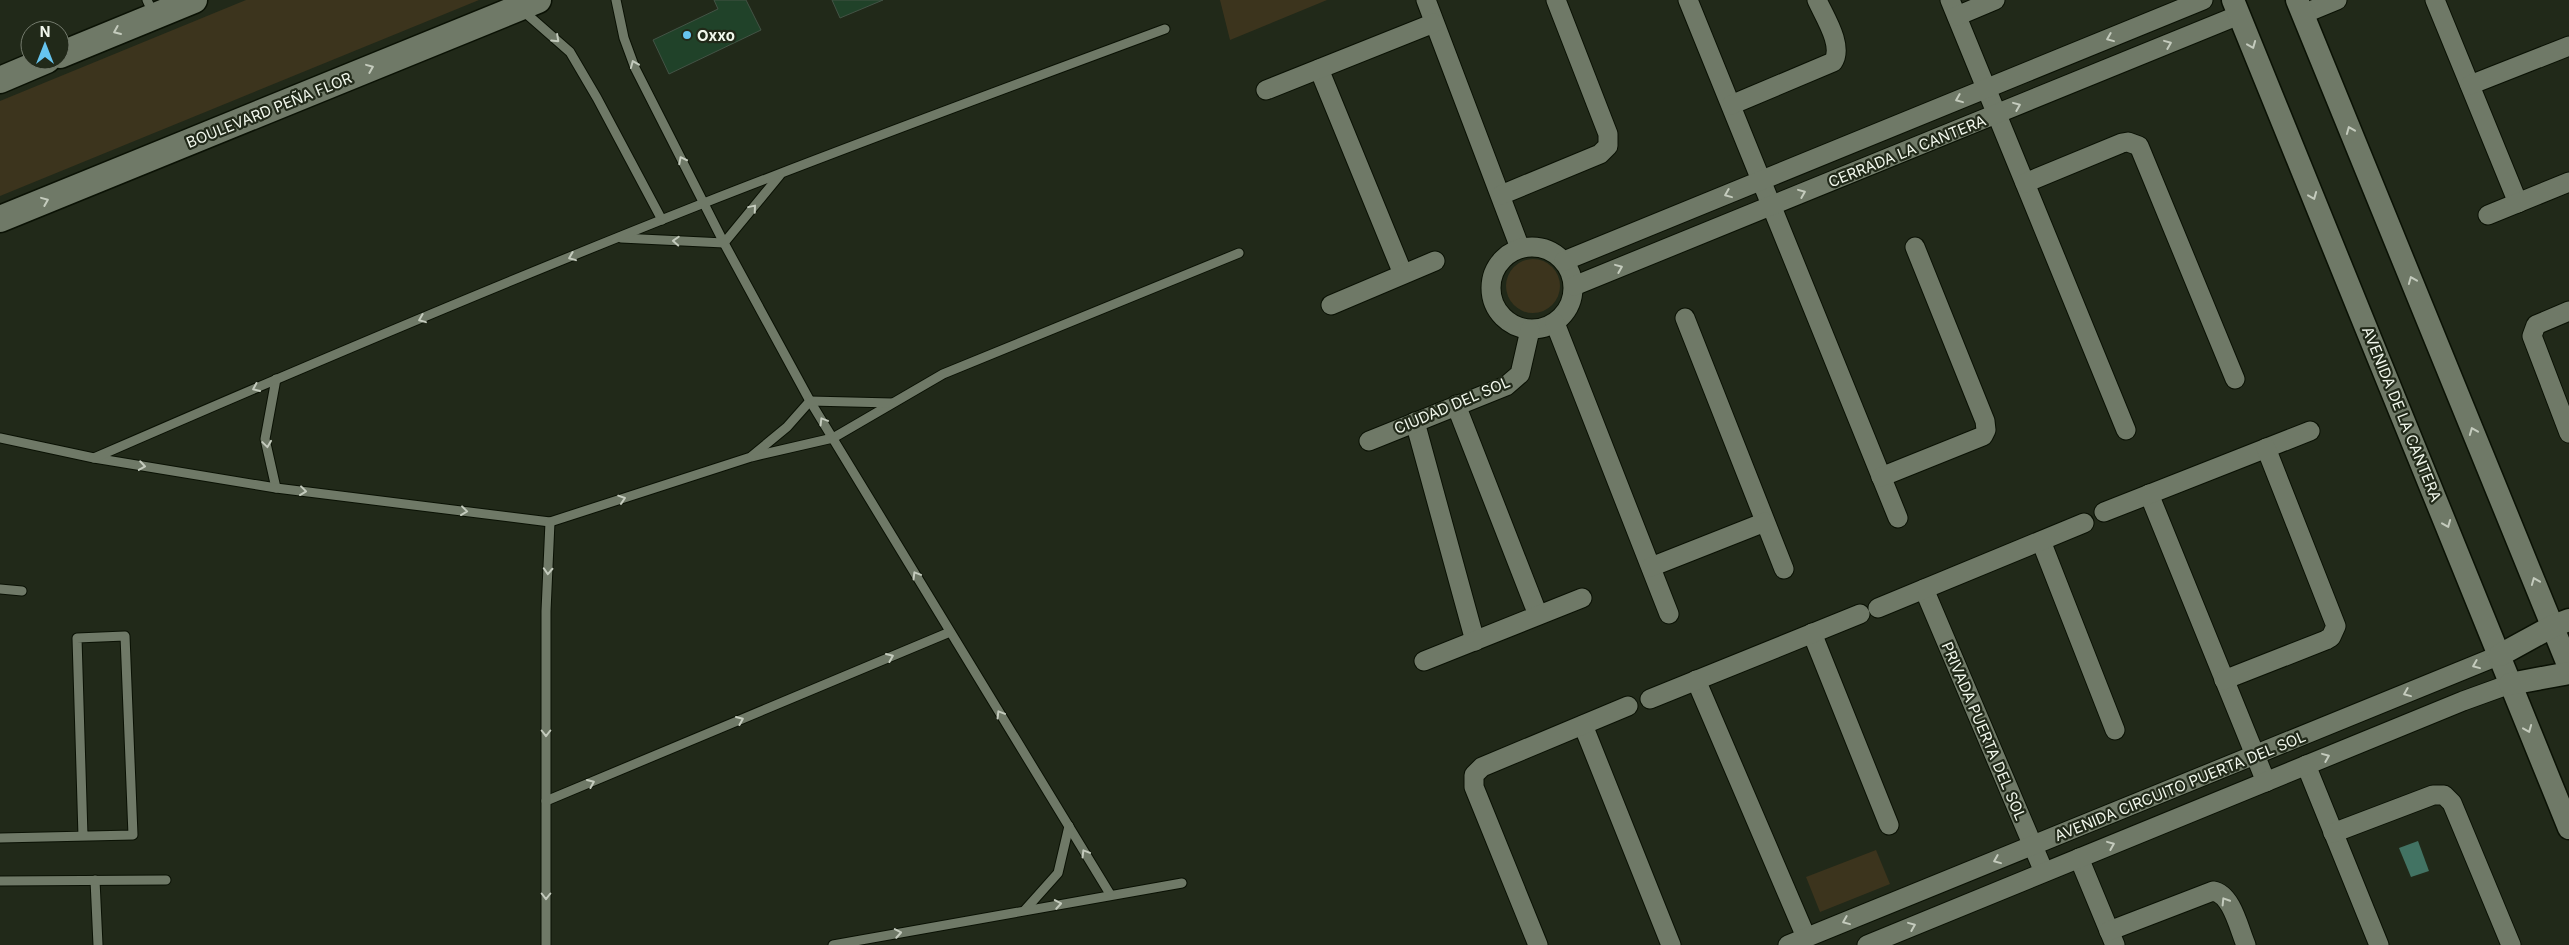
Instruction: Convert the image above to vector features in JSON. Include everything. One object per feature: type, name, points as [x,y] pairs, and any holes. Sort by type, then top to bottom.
[{"type":"main road","points":[[70,50],[150,8],[194,0]]},
{"type":"main road","name":"BOULEVARD PEÑA FLOR","points":[[0,219],[528,4]]},
{"type":"main road","points":[[0,80],[24,70]]},
{"type":"street","points":[[1426,0],[1520,248]]},
{"type":"street","points":[[1501,195],[1600,154],[1608,146],[1608,134],[1556,0]]},
{"type":"street","points":[[1688,0],[1898,518]]},
{"type":"street","points":[[1731,106],[1833,62],[1836,57],[1836,46],[1818,0]]},
{"type":"street","points":[[1996,0],[1954,8],[2126,430]]},
{"type":"street","name":"CERRADA LA CANTERA","points":[[1564,261],[2203,0]]},
{"type":"street","points":[[2337,0],[2300,7],[2561,623],[2569,667]]},
{"type":"street","points":[[2435,0],[2518,203]]},
{"type":"street","name":"CERRADA LA CANTERA","points":[[1574,286],[1997,114],[2236,7]]},
{"type":"street","name":"AVENIDA DE LA CANTERA","points":[[2236,7],[2569,828]]},
{"type":"street","points":[[1266,90],[1434,23]]},
{"type":"street","points":[[2470,85],[2569,46]]},
{"type":"street","points":[[1320,69],[1403,274]]},
{"type":"street","points":[[2025,183],[2122,143],[2128,142],[2139,146],[2235,379]]},
{"type":"street","points":[[2488,215],[2569,182]]},
{"type":"street","points":[[1520,248],[1544,248],[1564,261],[1574,286],[1570,307],[1555,323],[1541,329],[1530,330],[1511,325],[1497,311],[1490,293],[1492,274],[1503,257],[1520,248]]},
{"type":"street","points":[[1881,478],[1983,436],[1986,430],[1985,421],[1915,248]]},
{"type":"street","points":[[1331,305],[1435,261]]},
{"type":"street","points":[[2569,311],[2536,325],[2532,336],[2569,433]]},
{"type":"street","points":[[1685,318],[1784,569]]},
{"type":"street","points":[[1555,323],[1669,614]]},
{"type":"street","name":"CIUDAD DEL SOL","points":[[1369,440],[1506,386],[1520,374],[1530,330]]},
{"type":"street","points":[[1456,405],[1538,615]]},
{"type":"street","points":[[1415,422],[1475,640]]},
{"type":"street","points":[[2104,512],[2310,431]]},
{"type":"street","points":[[2224,680],[2326,640],[2331,637],[2336,626],[2266,448]]},
{"type":"street","points":[[2149,494],[2266,782]]},
{"type":"street","points":[[1651,567],[1765,522]]},
{"type":"street","points":[[1650,699],[2084,523]]},
{"type":"street","points":[[2041,541],[2115,730]]},
{"type":"street","name":"PRIVADA PUERTA DEL SOL","points":[[1924,589],[2044,872]]},
{"type":"street","points":[[1424,661],[1582,598]]},
{"type":"street","name":"AVENIDA CIRCUITO PUERTA DEL SOL","points":[[1788,945],[2500,655],[2561,623]]},
{"type":"street","points":[[1812,633],[1889,825]]},
{"type":"street","name":"AVENIDA CIRCUITO PUERTA DEL SOL","points":[[1867,945],[2463,701],[2510,684],[2569,673]]},
{"type":"street","points":[[1696,680],[1806,937]]},
{"type":"street","points":[[1538,945],[1473,781],[1477,770],[1628,706]]},
{"type":"street","points":[[1583,725],[1671,945]]},
{"type":"street","points":[[2306,765],[2379,945]]},
{"type":"street","points":[[2333,833],[2433,795],[2444,795],[2452,803],[2511,945]]},
{"type":"street","points":[[2079,858],[2112,938],[2213,891],[2218,892],[2226,900],[2246,945]]},
{"type":"lane","points":[[616,0],[624,38],[635,68],[724,243],[810,401],[1110,894]]},
{"type":"lane","points":[[528,4],[570,52],[597,98],[662,220]]},
{"type":"lane","points":[[94,458],[276,379],[704,203],[1165,29]]},
{"type":"lane","points":[[724,243],[782,173]]},
{"type":"lane","points":[[618,238],[724,243]]},
{"type":"lane","points":[[0,438],[94,458],[276,488],[550,522],[751,457],[833,438],[943,374],[1239,253]]},
{"type":"lane","points":[[276,379],[265,439],[276,488]]},
{"type":"lane","points":[[751,457],[787,427],[810,401],[892,403]]},
{"type":"lane","points":[[546,945],[546,611],[550,522]]},
{"type":"lane","points":[[0,590],[22,592]]},
{"type":"lane","points":[[546,801],[950,632]]},
{"type":"lane","points":[[0,838],[133,835],[125,636],[77,638],[83,836]]},
{"type":"lane","points":[[1025,910],[1058,873],[1069,826]]},
{"type":"lane","points":[[0,880],[166,880]]},
{"type":"lane","points":[[95,880],[98,945]]},
{"type":"lane","points":[[833,945],[1110,894],[1182,883]]},
{"type":"shaded area","points":[[246,0],[479,0],[0,196],[0,101]]},
{"type":"shaded area","points":[[1220,0],[1327,0],[1230,40]]},
{"type":"shaded area","points":[[1528,259],[1538,259],[1548,263],[1556,271],[1560,286],[1556,301],[1548,309],[1538,313],[1528,313],[1518,309],[1510,301],[1506,291],[1506,281],[1510,271],[1518,263]]},
{"type":"shaded area","points":[[2418,841],[2429,871],[2411,877],[2399,848]]},
{"type":"shaded area","points":[[1876,850],[1890,884],[1820,912],[1806,877]]},
{"type":"building","points":[[714,0],[746,0],[761,30],[669,74],[653,40],[718,9]]},
{"type":"building","points":[[832,0],[883,0],[840,18]]},
{"type":"place","name":"Oxxo","points":[[687,35]]}]
